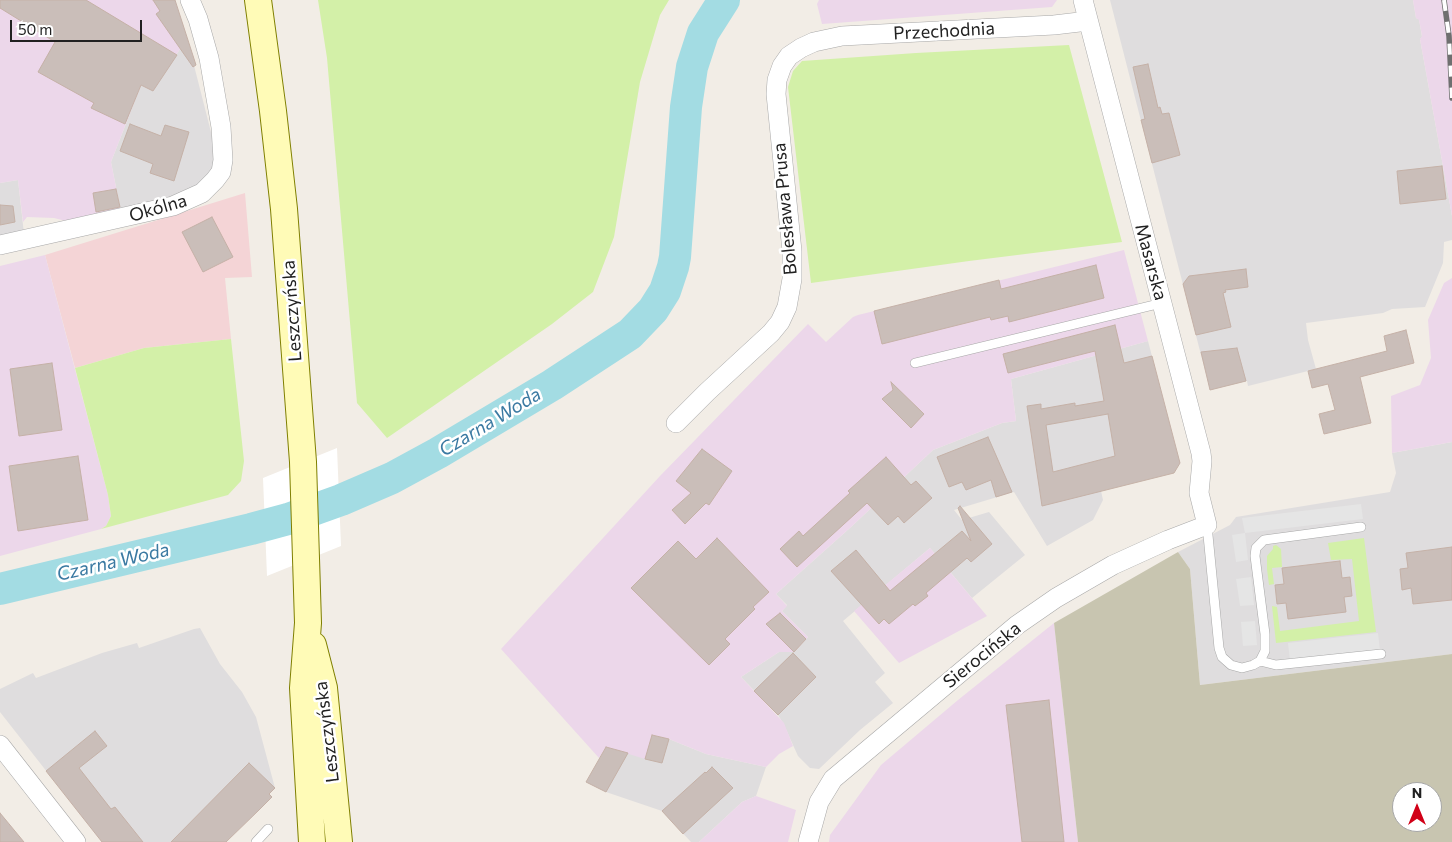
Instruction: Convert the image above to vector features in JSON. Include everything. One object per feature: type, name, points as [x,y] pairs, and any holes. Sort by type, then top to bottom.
[{"type":"main road","name":"Leszczyńska","points":[[258,0],[284,210],[303,462],[308,623],[302,688],[312,842]]},
{"type":"main road","name":"Leszczyńska","points":[[308,623],[324,688],[340,842]]},
{"type":"street","name":"Okólna","points":[[0,246],[173,206],[202,194],[216,180],[223,164],[222,127],[209,58],[198,19],[190,0]]},
{"type":"street","name":"Masarska","points":[[1083,0],[1201,453],[1199,492],[1207,525]]},
{"type":"street","name":"Przechodnia","points":[[801,48],[814,42],[842,36],[1054,25],[1088,21]]},
{"type":"street","name":"Bolesława Prusa","points":[[676,423],[771,333],[780,322],[786,310],[792,279],[792,255],[776,94],[777,80],[782,66],[789,56],[801,48]]},
{"type":"street","name":"Sierocińska","points":[[808,842],[818,804],[828,785],[836,776],[1017,625],[1056,598],[1113,565],[1207,525]]},
{"type":"street","points":[[0,745],[76,842]]},
{"type":"lane","points":[[915,363],[1162,303]]},
{"type":"lane","points":[[1207,525],[1219,648],[1222,657],[1231,665],[1242,668],[1260,661],[1265,651],[1265,634],[1254,556],[1256,548],[1264,540],[1361,527]]},
{"type":"lane","points":[[1260,661],[1276,664],[1381,654]]},
{"type":"lane","points":[[256,842],[268,829]]},
{"type":"shaded area","points":[[0,0],[175,0],[187,38],[153,91],[141,85],[111,162],[121,212],[66,221],[54,218],[27,217],[23,222],[18,180],[0,183]]},
{"type":"shaded area","points":[[819,0],[1057,0],[1052,7],[822,24],[817,4]]},
{"type":"shaded area","points":[[1110,0],[1413,0],[1416,18],[1419,19],[1422,37],[1420,39],[1452,216],[1452,240],[1444,242],[1443,263],[1425,307],[1392,309],[1383,313],[1306,323],[1308,340],[1316,369],[1248,386],[1247,381],[1210,390]]},
{"type":"shaded area","points":[[1413,0],[1452,0],[1452,216],[1420,39],[1422,36]]},
{"type":"shaded area","points":[[187,38],[213,140],[213,171],[200,189],[121,212],[111,162],[141,85],[153,91]]},
{"type":"shaded area","points":[[18,180],[24,234],[0,237],[0,183]]},
{"type":"shaded area","points":[[245,193],[252,277],[225,278],[231,339],[144,348],[75,368],[45,255]]},
{"type":"shaded area","points":[[1124,250],[1148,341],[1011,379],[1016,421],[1002,423],[933,450],[776,594],[787,606],[782,611],[808,637],[794,652],[779,652],[741,677],[784,723],[793,746],[779,754],[766,767],[706,754],[669,739],[652,735],[645,759],[606,747],[599,758],[501,649],[660,476],[808,324],[826,342],[853,317],[858,315]]},
{"type":"shaded area","points":[[45,255],[108,495],[111,516],[106,526],[101,529],[0,556],[0,266]]},
{"type":"shaded area","points":[[1452,278],[1452,442],[1392,453],[1391,396],[1420,385],[1431,358],[1428,320],[1444,283]]},
{"type":"shaded area","points":[[1148,341],[1180,463],[1101,491],[1103,500],[1093,520],[1047,546],[1014,492],[954,510],[962,520],[989,512],[1025,555],[972,598],[930,548],[843,621],[885,673],[875,682],[893,703],[860,730],[819,769],[810,768],[798,756],[778,715],[741,677],[779,652],[794,652],[808,637],[782,611],[787,605],[776,594],[933,450],[1002,423],[1016,421],[1011,379]]},
{"type":"shaded area","points":[[1452,442],[1452,654],[1200,685],[1190,569],[1178,552],[1230,525],[1236,517],[1390,492],[1396,473],[1392,453]]},
{"type":"shaded area","points":[[1361,504],[1363,519],[1245,533],[1242,518]]},
{"type":"shaded area","points":[[1245,533],[1248,560],[1236,562],[1232,535]]},
{"type":"shaded area","points":[[930,548],[987,616],[899,663],[854,611]]},
{"type":"shaded area","points":[[1178,552],[1190,569],[1200,685],[1452,654],[1452,842],[1078,842],[1054,623]]},
{"type":"shaded area","points":[[1251,577],[1254,605],[1240,606],[1236,579]]},
{"type":"shaded area","points":[[1255,621],[1257,645],[1243,646],[1241,622]]},
{"type":"shaded area","points":[[1054,623],[1078,842],[829,842],[830,835],[881,765]]},
{"type":"shaded area","points":[[200,628],[220,664],[242,692],[256,717],[275,788],[269,794],[272,797],[222,842],[102,842],[0,712],[0,689],[33,673],[36,678],[102,653],[137,643],[139,648]]},
{"type":"shaded area","points":[[1378,633],[1380,651],[1290,661],[1288,643]]},
{"type":"shaded area","points":[[652,735],[669,739],[706,754],[766,767],[756,796],[742,802],[699,842],[691,842],[662,811],[606,792],[586,782],[606,747],[628,753]]},
{"type":"shaded area","points":[[756,796],[796,810],[788,842],[699,842],[742,802]]},
{"type":"green space","points":[[318,0],[669,0],[660,15],[640,82],[614,237],[593,292],[552,324],[387,438],[357,403],[327,58]]},
{"type":"green space","points":[[1069,45],[1122,242],[811,283],[788,87],[793,71],[802,61]]},
{"type":"green space","points":[[231,339],[244,461],[241,481],[228,495],[101,529],[106,526],[111,516],[108,495],[75,368],[144,348]]},
{"type":"green space","points":[[1364,538],[1376,632],[1276,643],[1272,606],[1277,607],[1280,631],[1359,621],[1352,559],[1331,560],[1328,543]]},
{"type":"green space","points":[[1276,545],[1281,549],[1282,567],[1272,568],[1274,584],[1269,585],[1267,556],[1273,549],[1273,546]]},
{"type":"pier","points":[[337,448],[341,546],[267,576],[263,478]]},
{"type":"building","points":[[0,0],[86,0],[177,55],[153,91],[141,85],[125,124],[91,108],[94,103],[38,72],[55,42],[0,8]]},
{"type":"building","points":[[153,0],[175,0],[196,65],[193,67],[156,14],[160,11]]},
{"type":"building","points":[[1148,64],[1158,108],[1160,107],[1162,114],[1169,113],[1180,155],[1152,163],[1141,120],[1145,119],[1133,67]]},
{"type":"building","points":[[130,124],[161,136],[165,125],[189,132],[174,181],[150,173],[153,164],[120,151]]},
{"type":"building","points":[[1442,166],[1446,199],[1400,204],[1397,171]]},
{"type":"building","points":[[116,189],[120,207],[96,212],[93,193]]},
{"type":"building","points":[[0,205],[13,206],[15,222],[0,225]]},
{"type":"building","points":[[212,217],[233,257],[203,272],[182,232]]},
{"type":"building","points":[[1096,265],[1104,298],[1009,322],[1008,316],[991,320],[990,317],[882,344],[874,311],[999,280],[1001,289]]},
{"type":"building","points":[[1246,269],[1248,287],[1225,290],[1226,292],[1223,293],[1231,327],[1196,335],[1183,284],[1189,276]]},
{"type":"building","points":[[1115,325],[1124,363],[1152,356],[1180,463],[1174,473],[1042,506],[1027,406],[1041,404],[1041,409],[1075,403],[1075,406],[1104,401],[1095,351],[1008,373],[1003,354]],"holes":[[[1108,414],[1115,456],[1053,472],[1046,425]]]},
{"type":"building","points":[[1406,330],[1414,363],[1360,377],[1371,423],[1324,434],[1319,414],[1335,410],[1328,384],[1312,388],[1308,371],[1387,351],[1384,336]]},
{"type":"building","points":[[1237,348],[1246,381],[1210,390],[1201,352]]},
{"type":"building","points":[[52,363],[62,430],[19,436],[10,369]]},
{"type":"building","points":[[891,382],[924,414],[911,428],[882,399],[893,390]]},
{"type":"building","points":[[988,437],[1012,492],[996,497],[991,480],[966,490],[962,482],[949,487],[937,457]]},
{"type":"building","points":[[702,449],[732,471],[709,505],[706,503],[685,524],[672,510],[691,493],[676,481]]},
{"type":"building","points":[[78,456],[88,520],[18,531],[9,466]]},
{"type":"building","points":[[886,457],[911,485],[916,481],[932,498],[904,523],[898,516],[888,525],[867,503],[797,567],[780,549],[799,531],[803,536],[850,493],[848,491]]},
{"type":"building","points":[[960,506],[992,544],[971,562],[967,558],[926,593],[928,596],[915,606],[913,604],[889,624],[884,619],[879,624],[831,571],[856,550],[890,591],[962,531],[971,541],[958,508]]},
{"type":"building","points":[[717,538],[769,592],[725,639],[730,644],[709,665],[631,588],[678,541],[696,559]]},
{"type":"building","points":[[1452,547],[1452,600],[1413,604],[1411,588],[1402,590],[1400,569],[1408,568],[1406,553]]},
{"type":"building","points":[[1340,561],[1342,578],[1350,577],[1352,596],[1344,597],[1346,612],[1288,619],[1286,603],[1277,604],[1275,585],[1284,584],[1282,568]]},
{"type":"building","points":[[780,613],[806,639],[794,652],[766,624]]},
{"type":"building","points":[[793,653],[816,677],[778,715],[754,691]]},
{"type":"building","points":[[1049,700],[1064,842],[1022,842],[1006,705]]},
{"type":"building","points":[[95,731],[107,746],[79,768],[111,809],[115,807],[143,842],[102,842],[46,771]]},
{"type":"building","points":[[652,735],[669,739],[662,763],[645,759]]},
{"type":"building","points":[[606,747],[628,753],[606,792],[586,782]]},
{"type":"building","points":[[249,763],[275,788],[269,794],[272,797],[226,842],[171,842]]},
{"type":"building","points":[[712,767],[733,788],[683,834],[662,811]]},
{"type":"building","points":[[0,813],[24,842],[0,842]]},
{"type":"waterway","name":"Czarna Woda","points":[[0,589],[251,529],[288,519],[341,500],[392,478],[438,453],[552,385],[630,334],[653,310],[665,291],[673,267],[686,107],[692,67],[703,33],[724,0]]},
{"type":"railway","points":[[1444,0],[1449,36],[1452,98]]}]
